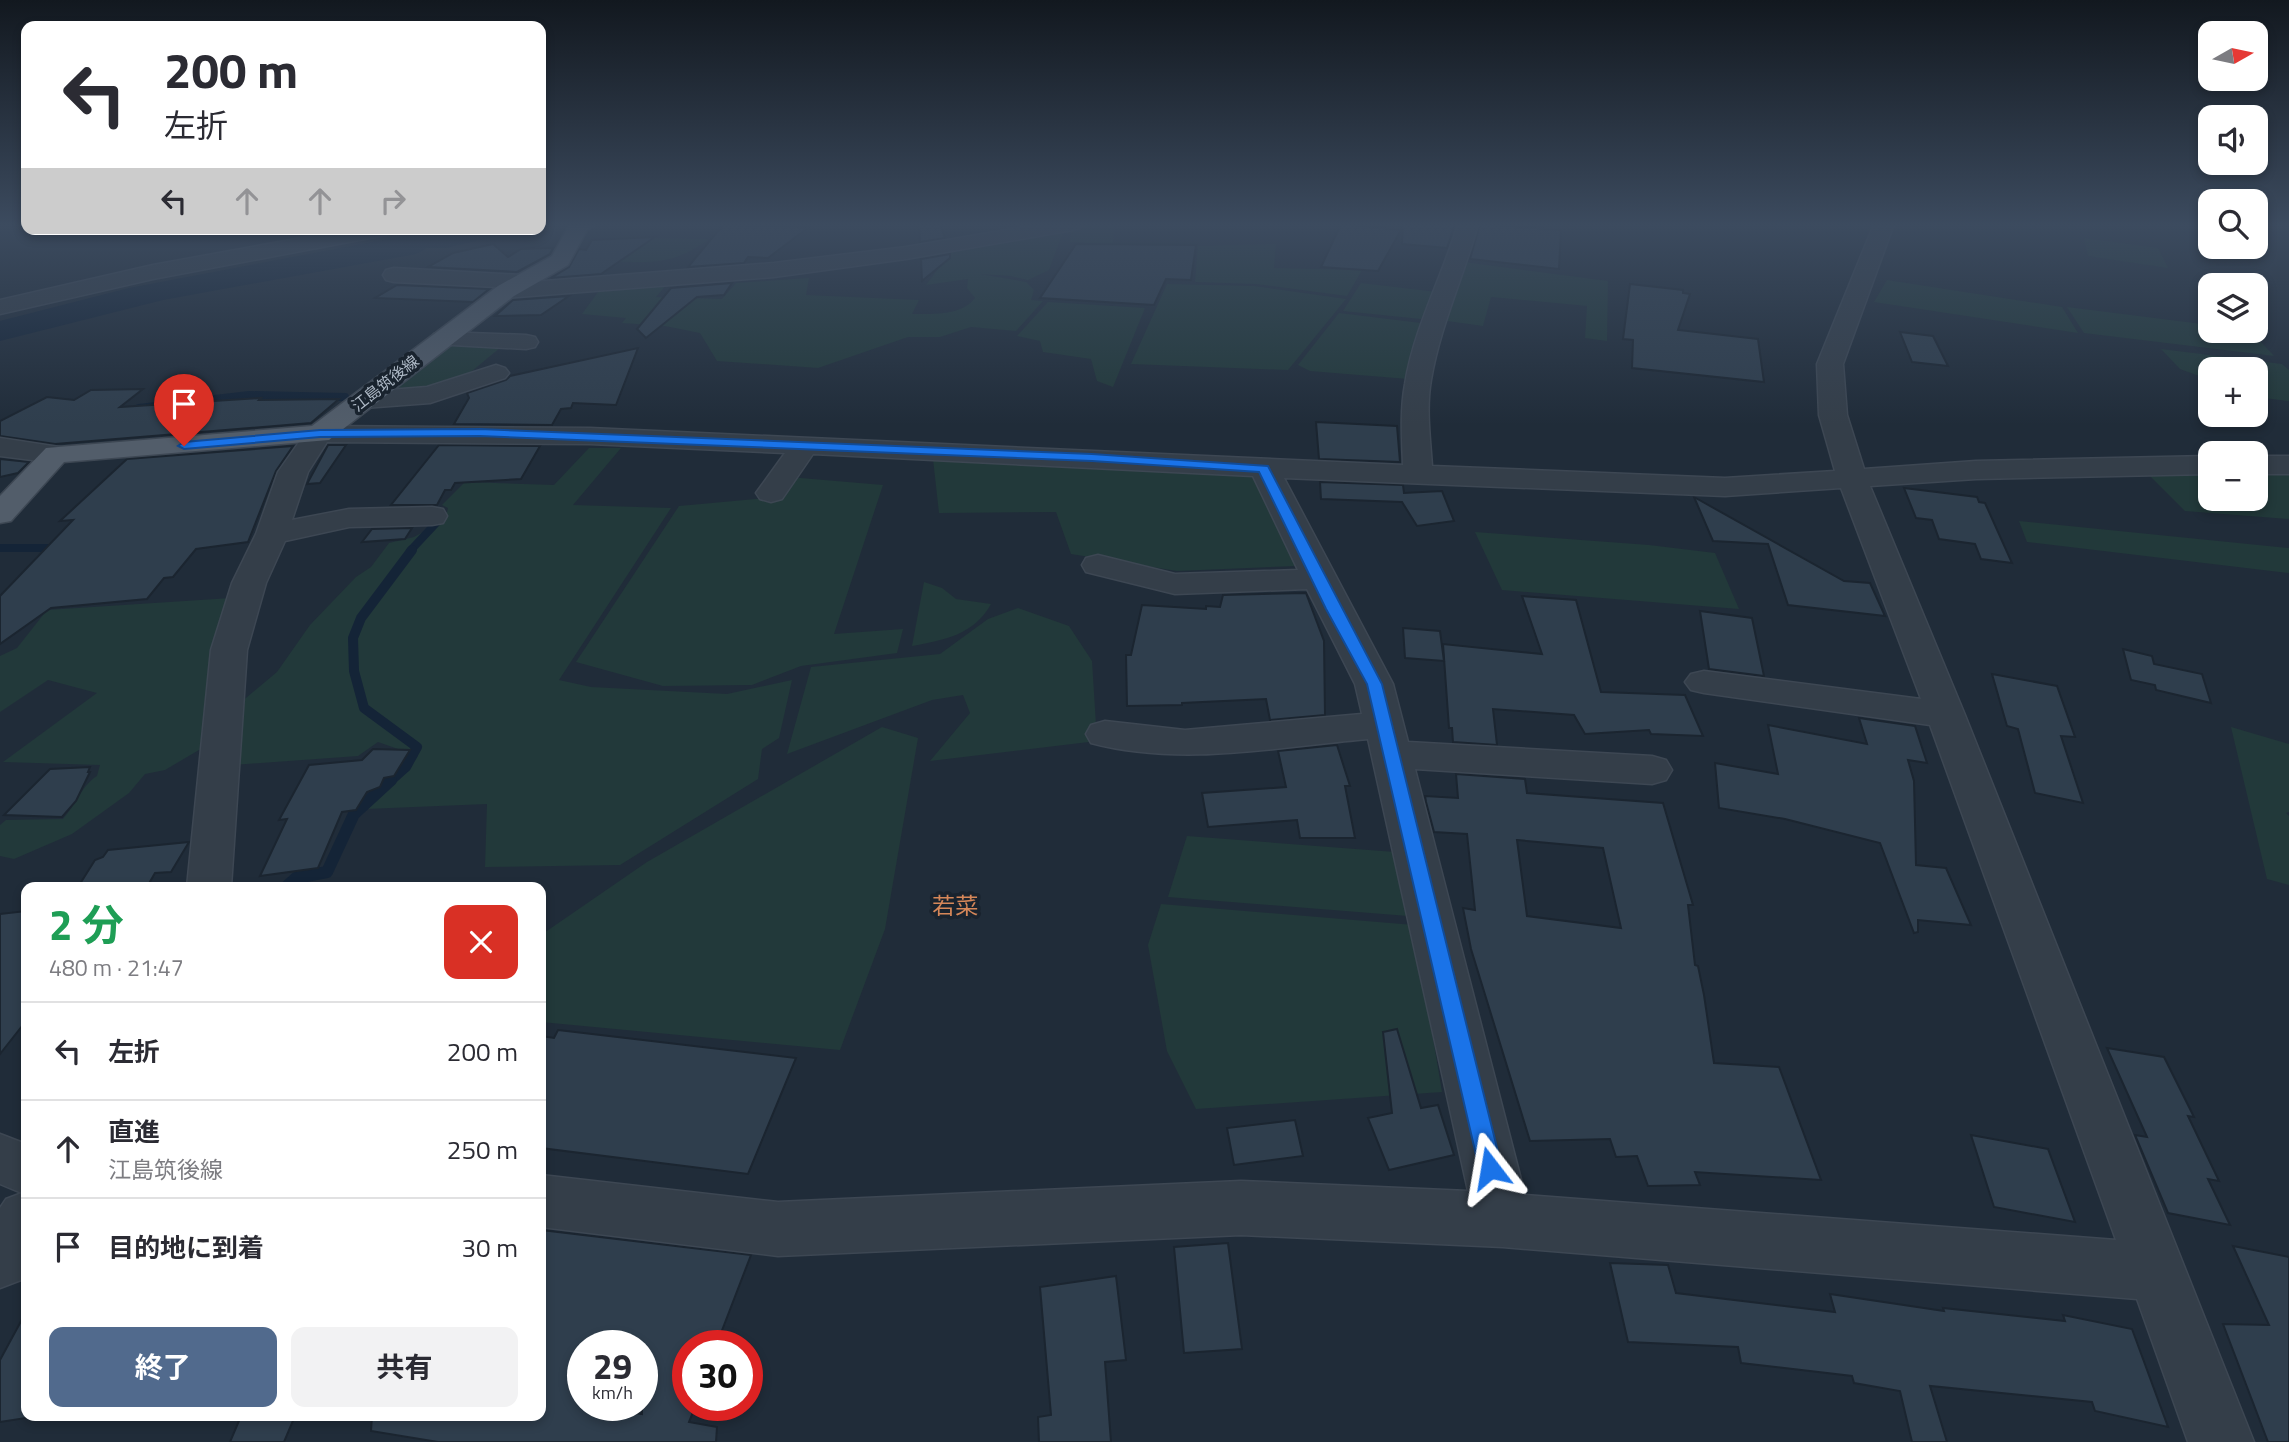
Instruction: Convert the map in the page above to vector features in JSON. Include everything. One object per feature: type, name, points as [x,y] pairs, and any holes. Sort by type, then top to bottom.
[{"type":"main road","name":"江島筑後線","points":[[320,434],[507,291]]},
{"type":"main road","points":[[0,514],[56,454],[320,434]]},
{"type":"street","points":[[0,307],[69,291]]},
{"type":"street","points":[[1418,475],[1415,404],[1426,350],[1448,291]]},
{"type":"street","points":[[1858,291],[1830,364],[1833,415],[1853,480],[1946,715],[2221,1442]]},
{"type":"street","points":[[443,339],[526,342]]},
{"type":"street","points":[[364,400],[430,395],[496,373]]},
{"type":"street","points":[[209,882],[229,650],[248,583],[272,534],[293,472],[320,434],[564,435],[1724,487],[1976,470],[2198,465]]},
{"type":"street","points":[[771,493],[804,446]]},
{"type":"street","points":[[0,447],[56,454]]},
{"type":"street","points":[[2268,465],[2289,465]]},
{"type":"street","points":[[1264,468],[1374,684],[1503,1220]]},
{"type":"street","points":[[272,534],[349,518],[432,516]]},
{"type":"street","points":[[1098,565],[1175,584],[1319,579]]},
{"type":"street","points":[[1704,682],[1946,715]]},
{"type":"street","points":[[1105,734],[1185,743],[1387,740],[1652,770]]},
{"type":"street","points":[[0,1159],[21,1167]]},
{"type":"street","points":[[546,1202],[778,1229],[1241,1208],[1503,1220],[2155,1272]]},
{"type":"street","points":[[0,1260],[21,1226]]},
{"type":"green space","points":[[599,291],[661,291],[656,297],[722,299],[729,291],[807,291],[806,295],[919,300],[912,314],[954,311],[975,298],[970,291],[1034,291],[1031,300],[1043,301],[1016,331],[971,327],[940,337],[908,337],[818,368],[717,361],[700,333],[665,326],[622,323],[626,318],[582,314]]},
{"type":"green space","points":[[1164,291],[1291,291],[1346,299],[1288,370],[1131,364]]},
{"type":"green space","points":[[1311,291],[1350,291],[1347,296]]},
{"type":"green space","points":[[1356,291],[1437,292],[1421,319],[1343,311]]},
{"type":"green space","points":[[1452,291],[1608,291],[1607,341],[1585,338],[1587,306],[1491,297],[1483,326],[1440,320]]},
{"type":"green space","points":[[1880,291],[1960,291],[2062,307],[2078,333],[1874,302]]},
{"type":"green space","points":[[1048,302],[1145,308],[1113,387],[1097,381],[1091,359],[1043,352],[1040,341],[1017,336]]},
{"type":"green space","points":[[2067,307],[2198,323],[2198,343],[2262,343],[2274,356],[2084,333]]},
{"type":"green space","points":[[1339,313],[1421,323],[1408,379],[1310,371],[1298,365]]},
{"type":"green space","points":[[443,345],[501,347],[460,381],[375,397]]},
{"type":"green space","points":[[2161,349],[2226,357],[2198,357],[2198,376],[2180,369]]},
{"type":"green space","points":[[2268,362],[2282,364],[2289,370],[2289,401],[2268,398]]},
{"type":"green space","points":[[589,448],[621,448],[573,505],[671,508],[559,680],[591,687],[727,694],[792,680],[779,738],[762,749],[758,779],[620,865],[485,867],[487,804],[366,809],[400,779],[418,756],[378,742],[358,756],[233,765],[240,703],[277,672],[310,625],[356,577],[371,567],[389,543],[414,537],[445,520],[448,508],[442,505],[465,482],[554,485]]},
{"type":"green space","points":[[933,459],[1251,471],[1296,566],[1177,571],[1071,554],[1056,512],[939,513]]},
{"type":"green space","points":[[2148,474],[2198,475],[2198,511],[2268,511],[2268,475],[2289,475],[2289,519],[2185,511]]},
{"type":"green space","points":[[789,477],[883,485],[834,634],[903,629],[897,653],[801,666],[752,685],[663,686],[576,662],[679,506],[778,497]]},
{"type":"green space","points":[[2019,521],[2289,548],[2289,573],[2027,542]]},
{"type":"green space","points":[[1475,532],[1649,545],[1715,553],[1739,609],[1502,590]]},
{"type":"green space","points":[[924,582],[942,588],[956,599],[991,604],[976,623],[967,629],[947,638],[912,646]]},
{"type":"green space","points":[[231,598],[204,747],[165,770],[145,774],[129,793],[72,834],[14,859],[0,856],[0,825],[6,820],[63,819],[87,785],[97,776],[100,765],[3,762],[97,693],[48,680],[0,712],[0,656],[17,648],[47,610]]},
{"type":"green space","points":[[1018,608],[1069,626],[1092,661],[1097,741],[930,761],[970,713],[963,695],[932,700],[787,754],[811,667],[940,654],[988,619]]},
{"type":"green space","points":[[882,727],[918,738],[885,929],[840,1050],[546,1022],[546,932],[647,862]]},
{"type":"green space","points":[[2231,727],[2289,744],[2289,812],[2286,813],[2289,816],[2289,885],[2267,879]]},
{"type":"green space","points":[[1187,836],[1395,852],[1408,916],[1168,897]]},
{"type":"green space","points":[[1161,904],[1414,925],[1442,1092],[1196,1109],[1167,1051],[1148,945]]},
{"type":"water","points":[[116,291],[211,291],[163,300],[0,341],[0,321]]},
{"type":"building","points":[[386,291],[486,291],[473,302],[375,298]]},
{"type":"building","points":[[668,291],[726,291],[724,295],[697,297],[646,338],[637,329]]},
{"type":"building","points":[[1044,291],[1160,291],[1154,305],[1040,298]]},
{"type":"building","points":[[1629,291],[1683,291],[1690,294],[1678,330],[1758,339],[1764,382],[1632,368],[1633,340],[1623,339]]},
{"type":"building","points":[[569,296],[541,315],[495,316],[513,300]]},
{"type":"building","points":[[1900,332],[1933,336],[1948,366],[1912,362]]},
{"type":"building","points":[[638,348],[616,405],[573,403],[571,408],[561,409],[552,425],[454,424],[469,398],[467,393],[506,380],[510,376]]},
{"type":"building","points":[[143,389],[120,407],[261,398],[259,400],[339,399],[311,423],[55,444],[0,436],[0,421],[47,397],[74,400],[91,390]]},
{"type":"building","points":[[1316,422],[1397,426],[1400,462],[1319,459]]},
{"type":"building","points":[[328,445],[346,445],[320,483],[307,484]]},
{"type":"building","points":[[439,445],[540,446],[521,479],[455,483],[451,490],[445,490],[437,505],[391,505]]},
{"type":"building","points":[[293,446],[276,471],[248,542],[196,549],[173,577],[164,578],[147,599],[51,608],[0,644],[0,596],[73,520],[60,521],[127,459]]},
{"type":"building","points":[[0,459],[29,462],[18,473],[0,477]]},
{"type":"building","points":[[1320,482],[1403,485],[1404,493],[1442,491],[1454,521],[1417,526],[1402,502],[1321,499]]},
{"type":"building","points":[[1904,488],[1977,497],[1979,502],[1985,503],[2012,563],[1981,559],[1975,544],[1939,539],[1932,520],[1916,518]]},
{"type":"building","points":[[1694,497],[1844,581],[1870,583],[1885,616],[1788,605],[1768,544],[1713,541]]},
{"type":"building","points":[[412,528],[405,539],[362,542],[372,529]]},
{"type":"building","points":[[1306,593],[1324,641],[1325,715],[1270,720],[1266,699],[1127,706],[1126,655],[1131,655],[1142,605],[1206,609],[1206,606],[1220,607],[1223,595]]},
{"type":"building","points":[[1522,596],[1576,600],[1601,692],[1685,695],[1703,736],[1651,734],[1649,730],[1585,734],[1574,715],[1493,709],[1497,745],[1453,742],[1452,728],[1449,728],[1443,644],[1542,654]]},
{"type":"building","points":[[1700,611],[1752,618],[1764,676],[1709,669]]},
{"type":"building","points":[[1403,628],[1440,631],[1444,661],[1405,658]]},
{"type":"building","points":[[2123,649],[2152,656],[2154,664],[2202,674],[2211,703],[2156,690],[2155,685],[2131,680]]},
{"type":"building","points":[[1992,674],[2057,686],[2075,737],[2061,736],[2083,803],[2035,793],[2018,729],[2007,726]]},
{"type":"building","points":[[1859,718],[1915,726],[1927,763],[1908,760],[1914,781],[1916,865],[1946,868],[1971,925],[1918,920],[1918,932],[1914,933],[1880,843],[1785,819],[1719,808],[1715,763],[1778,774],[1768,725],[1867,744]]},
{"type":"building","points":[[1337,745],[1350,786],[1345,786],[1355,838],[1300,838],[1297,820],[1208,827],[1202,793],[1286,787],[1278,751]]},
{"type":"building","points":[[373,749],[410,750],[394,776],[384,778],[380,787],[367,792],[356,810],[342,812],[318,868],[260,876],[287,819],[279,820],[309,765],[362,760]]},
{"type":"building","points":[[90,767],[76,801],[62,817],[4,815],[50,769]]},
{"type":"building","points":[[1456,774],[1525,779],[1527,793],[1663,803],[1693,905],[1688,905],[1695,965],[1698,966],[1704,995],[1714,1063],[1779,1067],[1821,1180],[1695,1172],[1700,1185],[1648,1186],[1637,1156],[1616,1157],[1610,1139],[1530,1141],[1471,949],[1463,908],[1475,910],[1467,834],[1434,832],[1425,796],[1458,798]],"holes":[[[1517,840],[1603,848],[1621,928],[1527,916]]]},
{"type":"building","points":[[189,842],[171,872],[155,873],[150,882],[81,882],[95,860],[103,857],[108,850]]},
{"type":"building","points":[[21,912],[21,1027],[0,1054],[0,914]]},
{"type":"building","points":[[1397,1029],[1421,1108],[1438,1105],[1454,1155],[1389,1170],[1368,1118],[1392,1113],[1383,1032]]},
{"type":"building","points":[[558,1030],[796,1058],[748,1174],[546,1149],[546,1037],[554,1038]]},
{"type":"building","points":[[2107,1048],[2164,1057],[2194,1117],[2188,1116],[2219,1181],[2208,1179],[2230,1225],[2168,1213],[2135,1135],[2147,1137]]},
{"type":"building","points":[[1295,1120],[1303,1156],[1234,1165],[1227,1128]]},
{"type":"building","points":[[1971,1135],[2048,1149],[2075,1222],[1994,1207]]},
{"type":"building","points":[[546,1231],[751,1255],[722,1330],[672,1330],[672,1421],[689,1421],[717,1427],[716,1442],[438,1442],[371,1431],[372,1421],[546,1421]]},
{"type":"building","points":[[1228,1243],[1242,1349],[1184,1353],[1174,1247]]},
{"type":"building","points":[[2233,1246],[2289,1257],[2289,1442],[2268,1442],[2223,1324],[2269,1325]]},
{"type":"building","points":[[1610,1263],[1668,1265],[1676,1293],[1835,1312],[1830,1294],[1944,1311],[1943,1308],[2065,1321],[2063,1315],[2132,1329],[2168,1427],[2095,1411],[2092,1402],[1930,1386],[1947,1442],[1912,1442],[1900,1391],[1854,1383],[1852,1376],[1741,1363],[1738,1347],[1628,1342]]},
{"type":"building","points":[[1116,1276],[1126,1360],[1105,1362],[1111,1442],[1039,1442],[1038,1417],[1051,1415],[1040,1287]]},
{"type":"building","points":[[21,1321],[21,1419],[0,1422],[0,1360]]},
{"type":"building","points":[[239,1421],[293,1421],[284,1442],[230,1442]]},
{"type":"waterway","points":[[139,408],[249,395],[345,397]]},
{"type":"waterway","points":[[410,551],[439,520],[441,512]]},
{"type":"waterway","points":[[0,548],[57,548]]},
{"type":"waterway","points":[[389,782],[406,767],[417,747],[364,708],[354,671],[353,638],[361,618],[412,550]]},
{"type":"waterway","points":[[292,882],[296,878],[327,872],[354,814],[391,780]]},
{"type":"district","name":"若菜","points":[[955,906]]},
{"type":"route","points":[[184,446],[320,434],[480,433],[1092,458],[1264,468],[1374,684],[1490,1168]]}]
